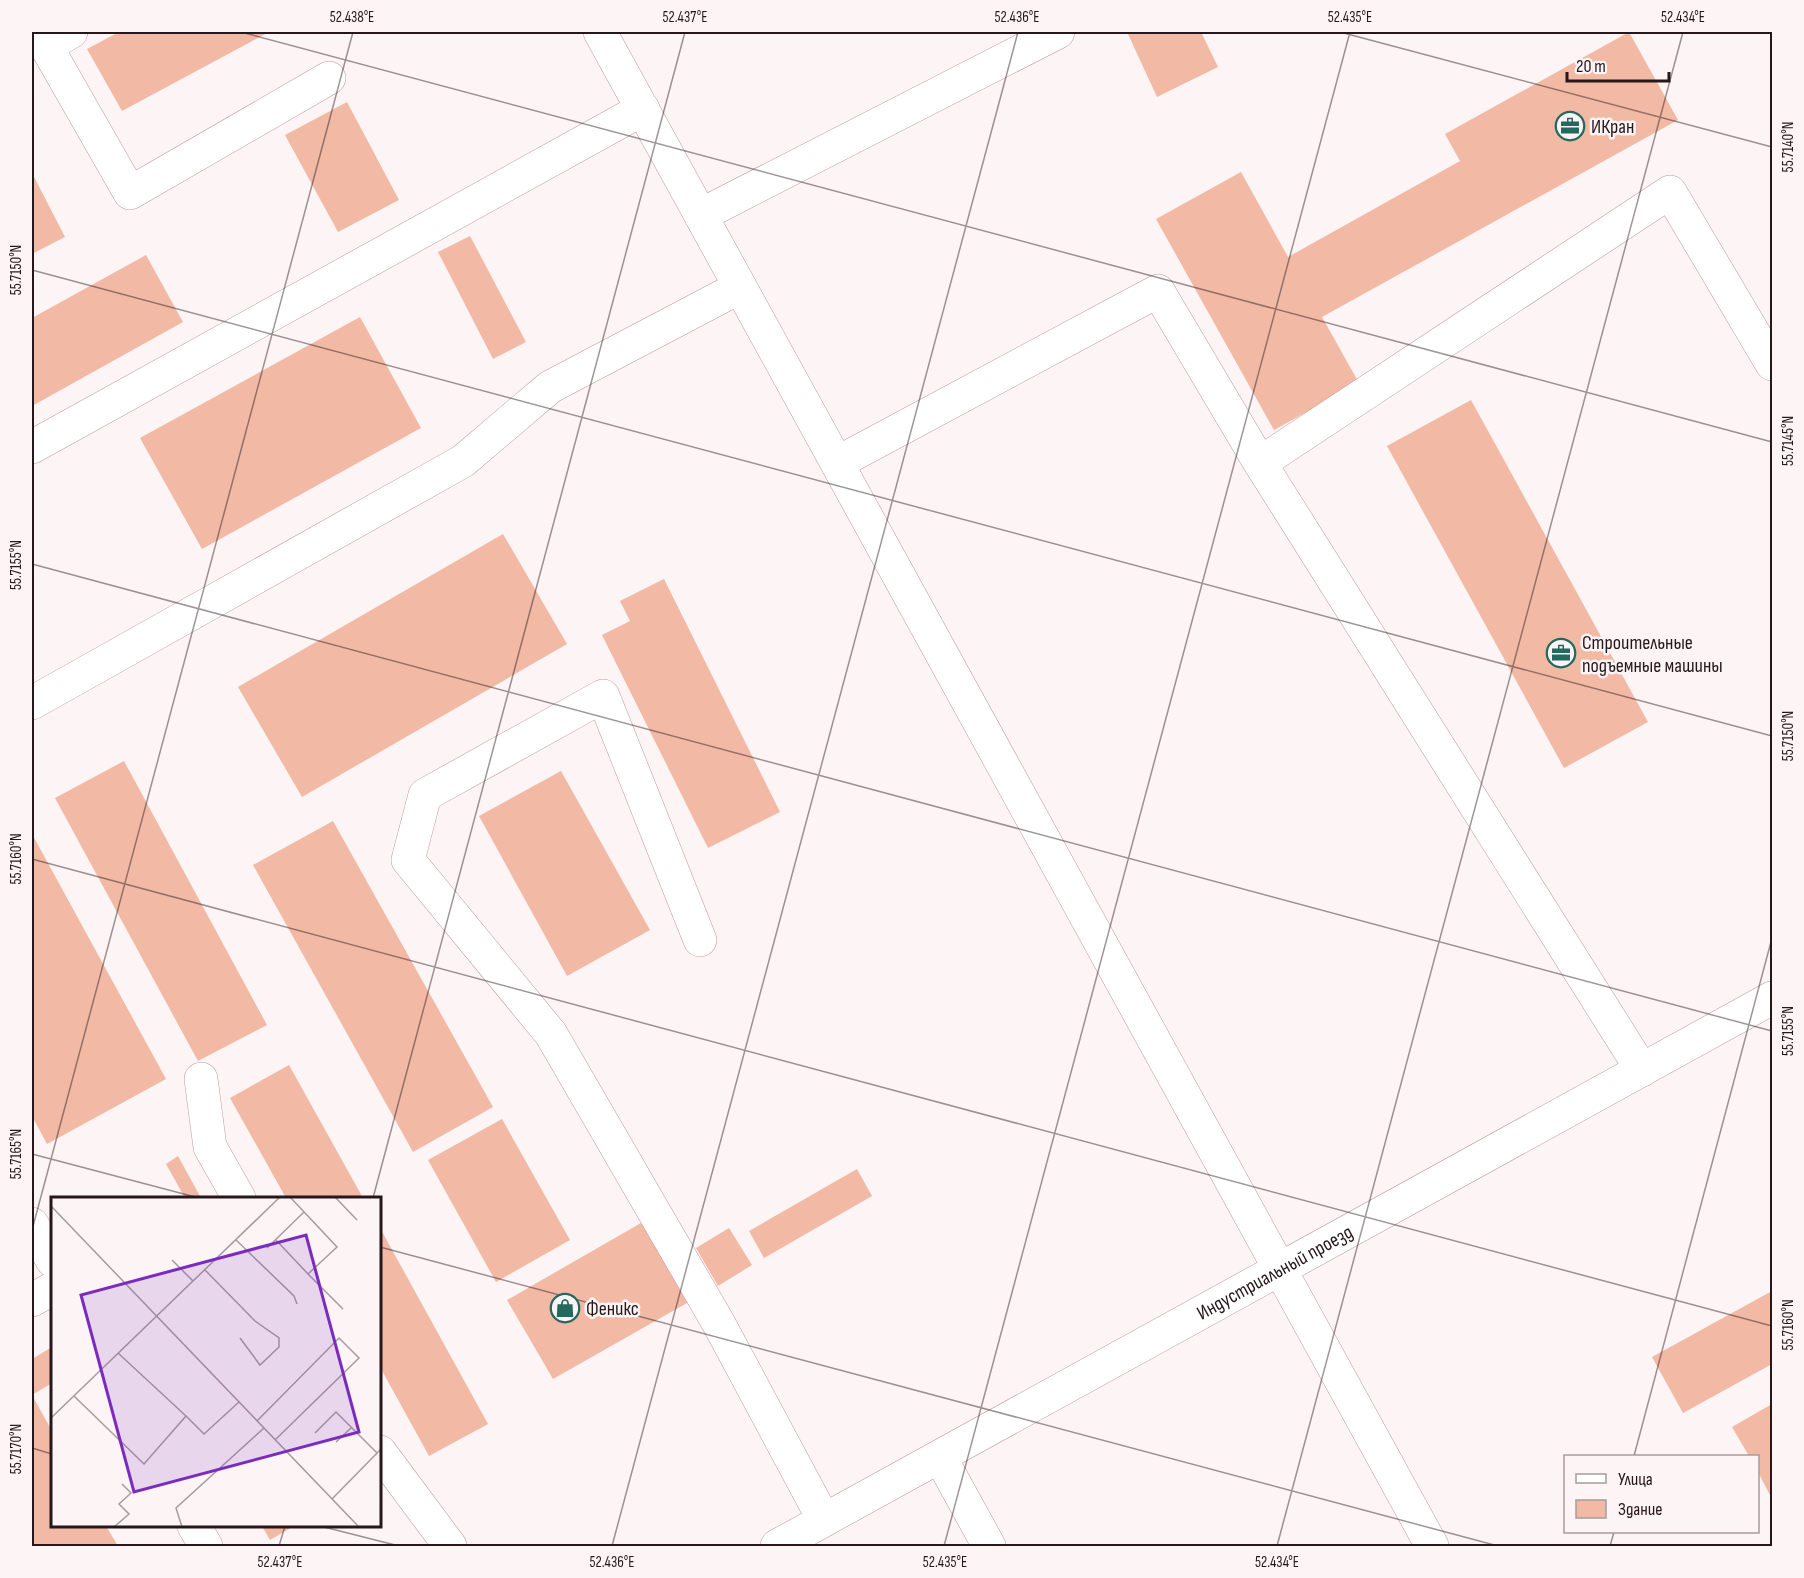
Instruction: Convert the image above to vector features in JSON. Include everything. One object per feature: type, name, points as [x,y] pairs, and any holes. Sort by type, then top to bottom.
[{"type":"street","points":[[600,32],[1432,1546]]},
{"type":"street","points":[[701,216],[1058,32]]},
{"type":"street","points":[[51,36],[130,193],[329,78]]},
{"type":"street","points":[[32,447],[643,109]]},
{"type":"street","points":[[1260,463],[1670,192],[1773,364]]},
{"type":"street","points":[[32,702],[463,461],[549,387],[740,287]]},
{"type":"street","points":[[837,463],[1158,291],[1260,463],[1642,1070]]},
{"type":"street","points":[[700,940],[603,696],[425,795],[408,860],[551,1034],[719,1324],[824,1520]]},
{"type":"street","name":"Индустриальный проезд","points":[[777,1546],[1773,998]]},
{"type":"street","points":[[201,1079],[210,1146],[237,1197]]},
{"type":"street","points":[[32,1224],[51,1258]]},
{"type":"street","points":[[32,1300],[51,1290]]},
{"type":"street","points":[[381,1453],[450,1546]]},
{"type":"street","points":[[940,1456],[989,1546]]},
{"type":"street","points":[[196,1527],[206,1546]]},
{"type":"building","points":[[119,32],[269,32],[122,111],[87,49]]},
{"type":"building","points":[[1133,32],[1201,32],[1218,67],[1157,97],[1128,34]]},
{"type":"building","points":[[1629,32],[1678,120],[1322,317],[1359,383],[1274,430],[1156,219],[1241,172],[1288,257],[1460,161],[1445,134]]},
{"type":"building","points":[[347,102],[399,200],[338,232],[285,135]]},
{"type":"building","points":[[32,173],[65,237],[32,254]]},
{"type":"building","points":[[470,236],[526,342],[493,359],[438,252]]},
{"type":"building","points":[[146,255],[183,322],[32,406],[32,318]]},
{"type":"building","points":[[360,317],[421,428],[202,549],[140,438]]},
{"type":"building","points":[[1471,400],[1648,722],[1564,768],[1387,446]]},
{"type":"building","points":[[503,534],[567,644],[302,797],[238,687]]},
{"type":"building","points":[[664,579],[780,812],[708,848],[602,635],[630,621],[620,601]]},
{"type":"building","points":[[124,761],[267,1025],[198,1061],[55,798]]},
{"type":"building","points":[[561,771],[650,930],[567,976],[479,816]]},
{"type":"building","points":[[333,821],[493,1107],[413,1152],[253,865]]},
{"type":"building","points":[[32,834],[166,1079],[47,1144],[32,1116]]},
{"type":"building","points":[[289,1065],[362,1197],[285,1197],[230,1098]]},
{"type":"building","points":[[502,1119],[570,1240],[496,1282],[428,1160]]},
{"type":"building","points":[[178,1156],[200,1197],[184,1197],[166,1164]]},
{"type":"building","points":[[857,1169],[872,1196],[764,1258],[749,1231]]},
{"type":"building","points":[[648,1219],[694,1299],[553,1379],[507,1300]]},
{"type":"building","points":[[729,1228],[752,1265],[718,1286],[696,1248]]},
{"type":"building","points":[[381,1230],[488,1424],[429,1456],[381,1369]]},
{"type":"building","points":[[1772,1291],[1772,1364],[1683,1413],[1652,1357]]},
{"type":"building","points":[[51,1348],[51,1384],[32,1395],[32,1359]]},
{"type":"building","points":[[32,1395],[51,1429],[51,1527],[107,1527],[118,1546],[32,1546]]},
{"type":"building","points":[[1772,1404],[1772,1499],[1759,1474],[1759,1455],[1748,1455],[1732,1427]]},
{"type":"building","points":[[263,1527],[292,1527],[270,1540]]},
{"type":"place","name":"ИКран","points":[[1570,126]]},
{"type":"place","name":"Строительные подъемные машины","points":[[1561,653]]},
{"type":"place","name":"Феникс","points":[[565,1308]]}]
